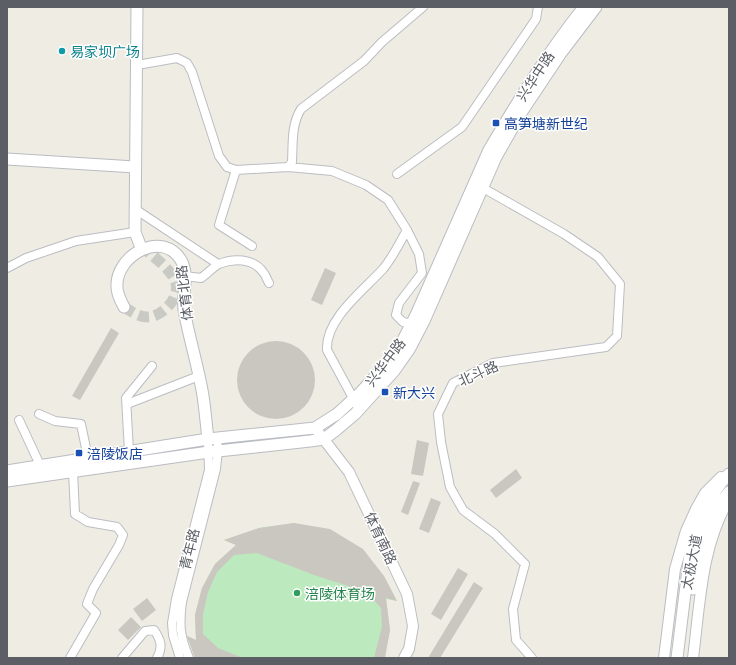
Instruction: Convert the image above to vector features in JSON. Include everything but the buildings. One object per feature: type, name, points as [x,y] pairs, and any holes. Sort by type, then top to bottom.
[{"type":"main road","points":[[137,7],[135,232],[140,245]]},
{"type":"main road","name":"兴华中路","points":[[7,471],[213,438],[315,428],[337,414],[383,368],[416,325],[490,150],[503,126],[555,45],[584,7]]},
{"type":"main road","points":[[7,481],[214,451],[324,439],[336,430],[359,410],[394,371],[410,348],[416,325],[483,188],[496,157],[521,112],[561,53],[596,7]]},
{"type":"main road","points":[[7,159],[135,167]]},
{"type":"main road","name":"体育北路","points":[[124,307],[119,298],[117,288],[118,279],[120,270],[125,261],[132,254],[151,246],[159,245],[172,251],[181,260],[184,267],[185,276],[184,308],[213,438]]},
{"type":"main road","name":"太极大道","points":[[677,658],[690,553],[701,518],[711,496],[729,473]]},
{"type":"main road","name":"太极大道","points":[[684,658],[694,582],[701,544],[711,514],[729,492]]},
{"type":"street","points":[[288,167],[292,162],[294,124],[301,109],[364,60],[382,42],[423,7]]},
{"type":"street","points":[[397,174],[462,127],[536,19],[538,7]]},
{"type":"street","points":[[137,65],[177,58],[187,63],[192,72],[219,156],[227,167],[236,170],[288,167],[332,171],[366,185],[388,200],[407,230],[419,254],[422,272],[399,303],[396,315],[403,322],[416,325]]},
{"type":"street","points":[[236,170],[219,225],[252,246]]},
{"type":"street","name":"北斗路","points":[[483,188],[564,234],[598,257],[620,284],[617,336],[606,347],[493,363],[453,383],[438,414],[441,442],[450,487],[463,510],[495,534],[525,564],[513,609],[516,640],[532,658]]},
{"type":"street","points":[[135,209],[218,264]]},
{"type":"street","points":[[359,410],[327,350],[326,341],[344,309],[384,268],[407,230]]},
{"type":"street","points":[[7,268],[26,258],[76,241],[135,232]]},
{"type":"street","points":[[185,276],[201,278],[218,264],[235,260],[244,260],[254,264],[263,272],[269,283]]},
{"type":"street","points":[[129,451],[126,398],[152,366]]},
{"type":"street","points":[[127,404],[199,376]]},
{"type":"street","points":[[39,414],[55,421],[81,424],[88,458]]},
{"type":"street","points":[[19,420],[40,465]]},
{"type":"street","name":"体育南路","points":[[315,428],[349,472],[407,594],[413,626],[409,649],[404,658]]},
{"type":"street","points":[[189,658],[180,633],[182,602],[216,469],[213,438]]},
{"type":"street","name":"青年路","points":[[180,658],[173,635],[172,622],[176,599],[214,451]]},
{"type":"street","points":[[70,658],[96,613],[88,604],[93,589],[119,545],[122,536],[117,527],[88,522],[75,514],[73,472]]},
{"type":"street","points":[[664,658],[675,569],[686,530],[705,493],[723,475],[729,473]]},
{"type":"street","points":[[693,658],[707,555],[714,528],[729,499]]},
{"type":"street","points":[[122,658],[145,631],[154,630],[159,637],[161,645],[157,658]]},
{"type":"green space","name":"涪陵体育场","points":[[294,523],[384,576],[397,601],[386,599],[390,630],[384,658],[195,658],[187,636],[196,640],[195,615],[202,588],[215,564],[236,545],[224,540],[259,528]]},
{"type":"tunnel","points":[[124,307],[143,317],[150,317],[162,312],[175,297],[176,284],[171,273],[163,264],[140,245]]},
{"type":"place","name":"易家坝广场","points":[[62,51]]},
{"type":"place","name":"高笋塘新世纪","points":[[496,123]]},
{"type":"place","name":"新大兴","points":[[385,392]]},
{"type":"place","name":"涪陵饭店","points":[[79,453]]},
{"type":"place","name":"涪陵体育场","points":[[297,593]]}]
